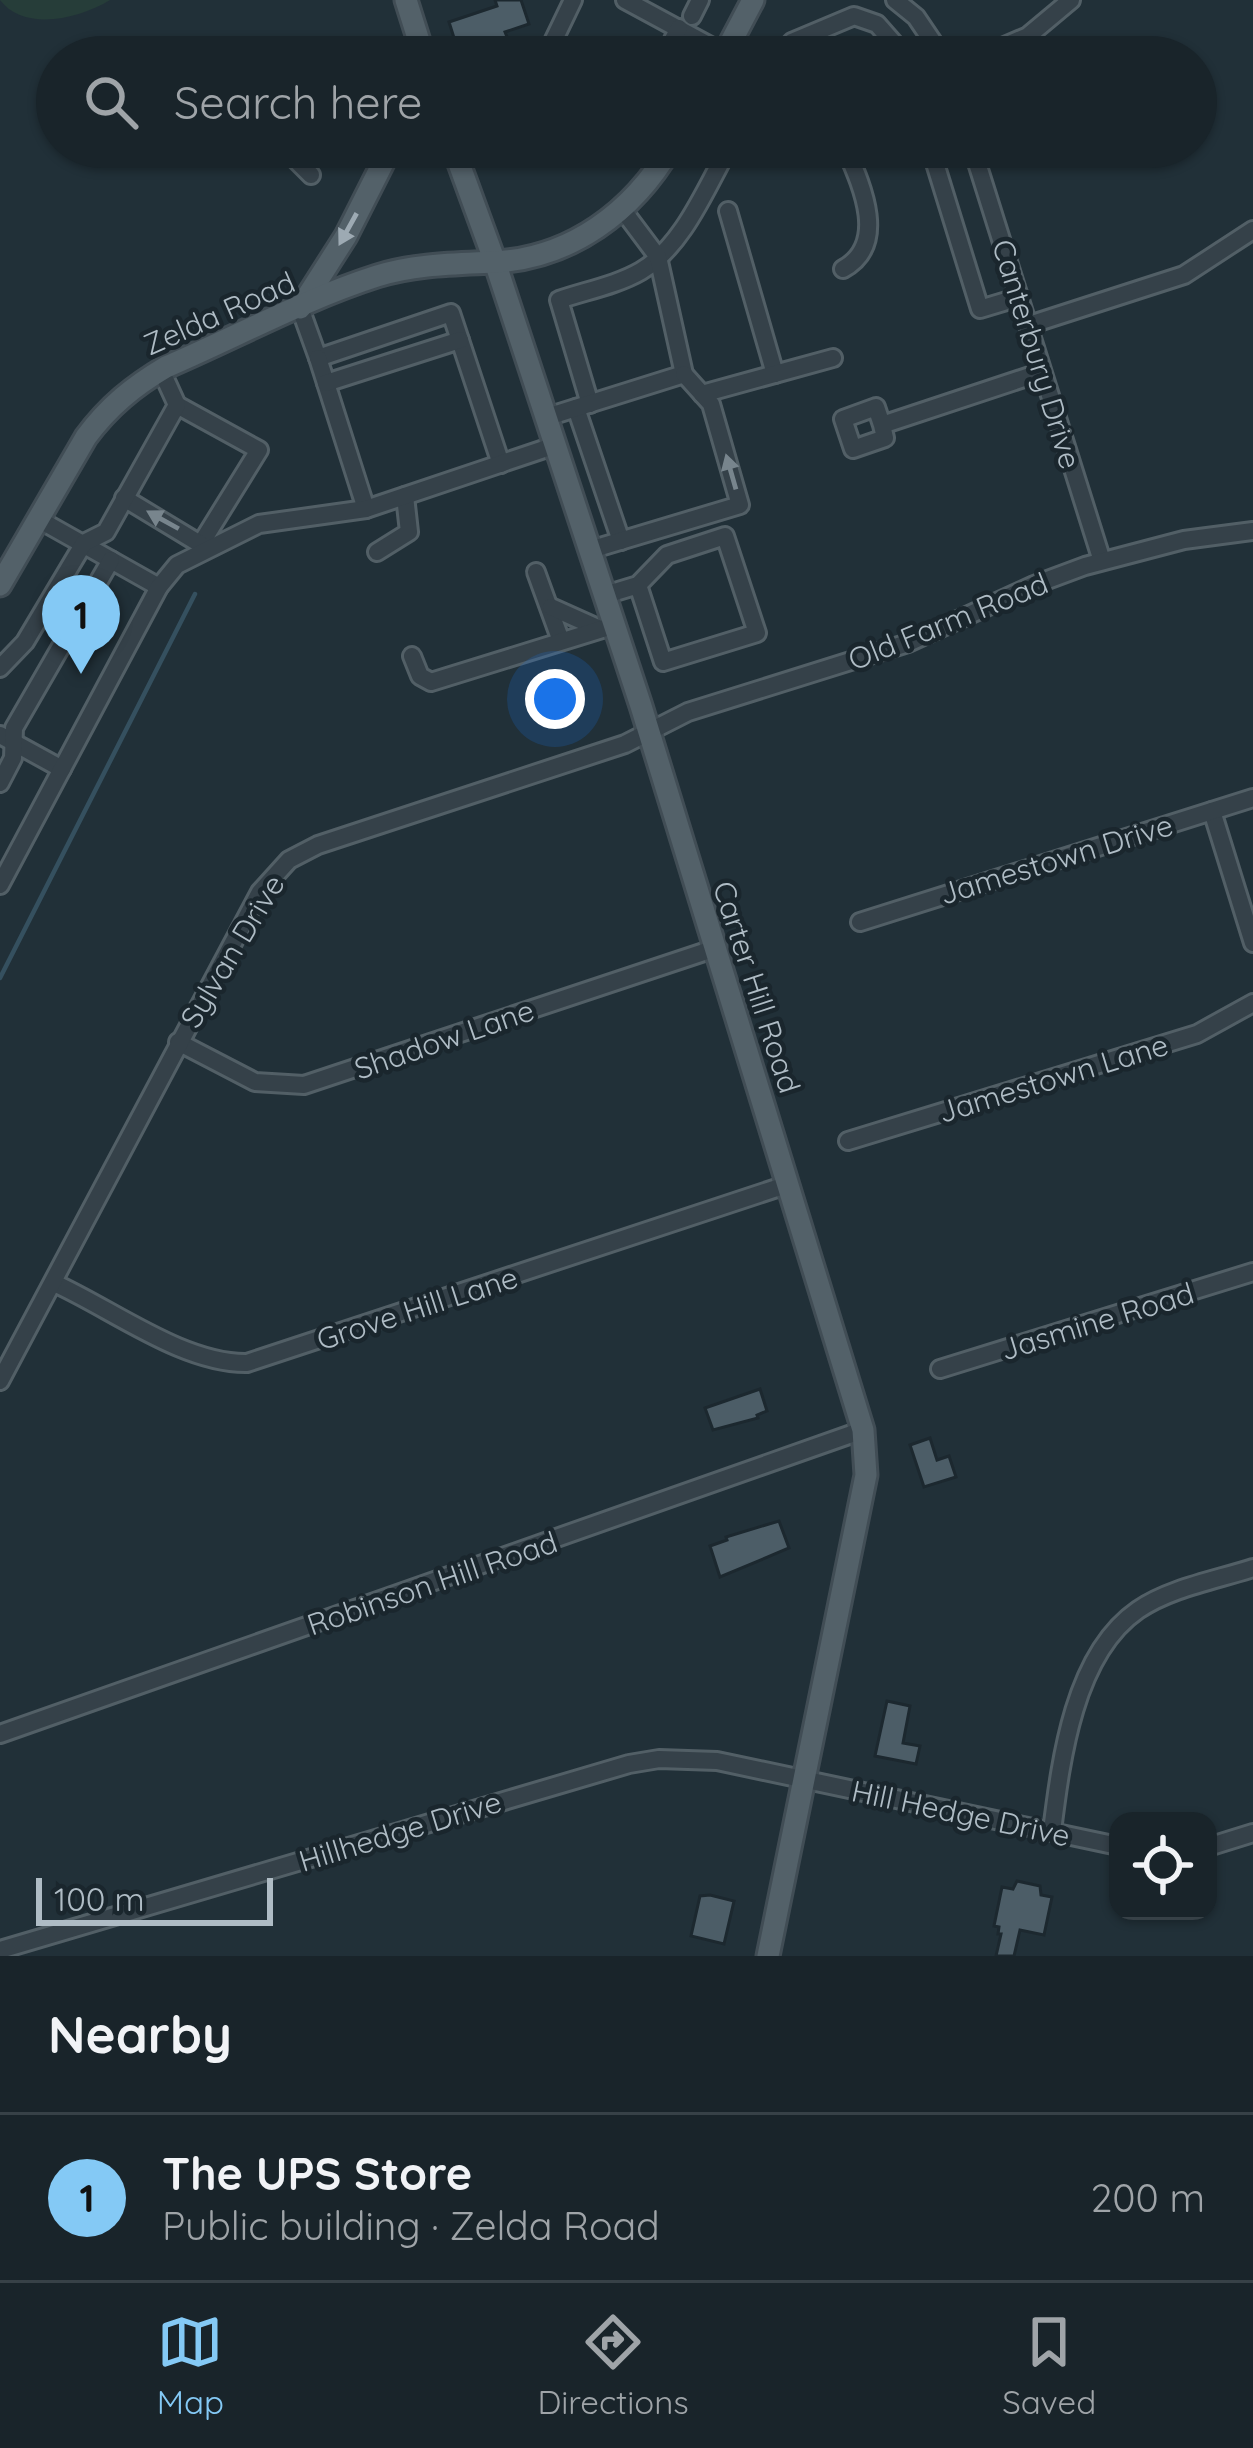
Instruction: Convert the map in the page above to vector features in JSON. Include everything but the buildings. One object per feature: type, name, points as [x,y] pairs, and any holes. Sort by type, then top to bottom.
[{"type":"main road","points":[[406,0],[417,36]]},
{"type":"main road","points":[[734,36],[753,0]]},
{"type":"main road","points":[[300,308],[346,236],[380,168]]},
{"type":"main road","name":"Carter Hill Road","points":[[461,168],[605,595],[608,627],[647,730],[862,1430],[866,1474],[768,1956]]},
{"type":"main road","points":[[495,262],[545,254],[575,241],[622,209],[657,168]]},
{"type":"main road","name":"Zelda Road","points":[[0,585],[101,416],[160,370],[394,271],[495,262]]},
{"type":"street","points":[[556,36],[573,0]]},
{"type":"street","points":[[626,0],[690,15]]},
{"type":"street","points":[[895,0],[916,17],[929,36]]},
{"type":"street","points":[[1028,36],[1071,0]]},
{"type":"street","points":[[806,36],[854,16],[877,24],[888,36]]},
{"type":"street","points":[[304,168],[311,175]]},
{"type":"street","points":[[621,541],[559,300],[640,272],[658,257],[686,223],[717,168]]},
{"type":"street","points":[[843,269],[862,253],[869,222],[852,168]]},
{"type":"street","points":[[936,168],[980,309],[1020,297]]},
{"type":"street","name":"Canterbury Drive","points":[[979,168],[1102,561]]},
{"type":"street","points":[[590,550],[740,506],[711,404],[684,374],[658,257],[622,209]]},
{"type":"street","points":[[728,211],[775,374]]},
{"type":"street","points":[[1029,325],[1184,275],[1253,230]]},
{"type":"street","points":[[300,308],[366,509]]},
{"type":"street","points":[[318,358],[451,314],[500,464]]},
{"type":"street","points":[[326,383],[460,340]]},
{"type":"street","points":[[702,394],[833,358]]},
{"type":"street","points":[[160,370],[177,405],[259,450],[205,546]]},
{"type":"street","points":[[882,424],[1042,372]]},
{"type":"street","points":[[547,417],[684,374]]},
{"type":"street","points":[[0,668],[25,642],[84,543],[106,532],[177,405]]},
{"type":"street","points":[[0,885],[159,587],[177,565],[205,546],[260,524],[366,509],[556,445]]},
{"type":"street","points":[[377,552],[409,532],[405,496]]},
{"type":"street","points":[[124,499],[205,546]]},
{"type":"street","points":[[40,520],[159,587]]},
{"type":"street","name":"Old Farm Road","points":[[647,730],[688,712],[908,643],[1034,585],[1102,561],[1184,540],[1253,531]]},
{"type":"street","points":[[605,595],[638,585],[667,555],[725,536],[758,633],[663,662],[638,585]]},
{"type":"street","points":[[7,738],[111,560]]},
{"type":"street","points":[[536,572],[562,641]]},
{"type":"street","points":[[551,607],[608,627]]},
{"type":"street","points":[[412,656],[420,676],[431,682],[608,627]]},
{"type":"street","name":"Sylvan Drive","points":[[0,1381],[260,892],[290,860],[318,845],[625,744],[647,730]]},
{"type":"street","points":[[7,738],[62,769]]},
{"type":"street","points":[[0,783],[13,758],[7,738]]},
{"type":"street","name":"Jamestown Drive","points":[[860,922],[1253,798]]},
{"type":"street","points":[[1212,811],[1253,943]]},
{"type":"street","name":"Shadow Lane","points":[[178,1042],[255,1082],[304,1085],[713,949]]},
{"type":"street","name":"Jamestown Lane","points":[[848,1141],[1197,1034],[1253,1003]]},
{"type":"street","name":"Grove Hill Lane","points":[[54,1282],[193,1354],[247,1363],[786,1184]]},
{"type":"street","name":"Jasmine Road","points":[[940,1369],[1253,1272]]},
{"type":"street","name":"Robinson Hill Road","points":[[0,1734],[862,1430]]},
{"type":"street","points":[[1052,1832],[1080,1691],[1107,1639],[1158,1599],[1253,1568]]},
{"type":"street","name":"Hillhedge Drive","points":[[0,1951],[643,1760],[717,1761],[804,1780]]},
{"type":"street","name":"Hill Hedge Drive","points":[[804,1780],[1109,1844]]},
{"type":"street","points":[[1217,1844],[1253,1833]]},
{"type":"green space","points":[[0,0],[110,0],[68,17],[37,19],[10,10]]},
{"type":"waterway","points":[[0,978],[195,594]]},
{"type":"place","name":"The UPS Store","points":[[81,674]]}]
